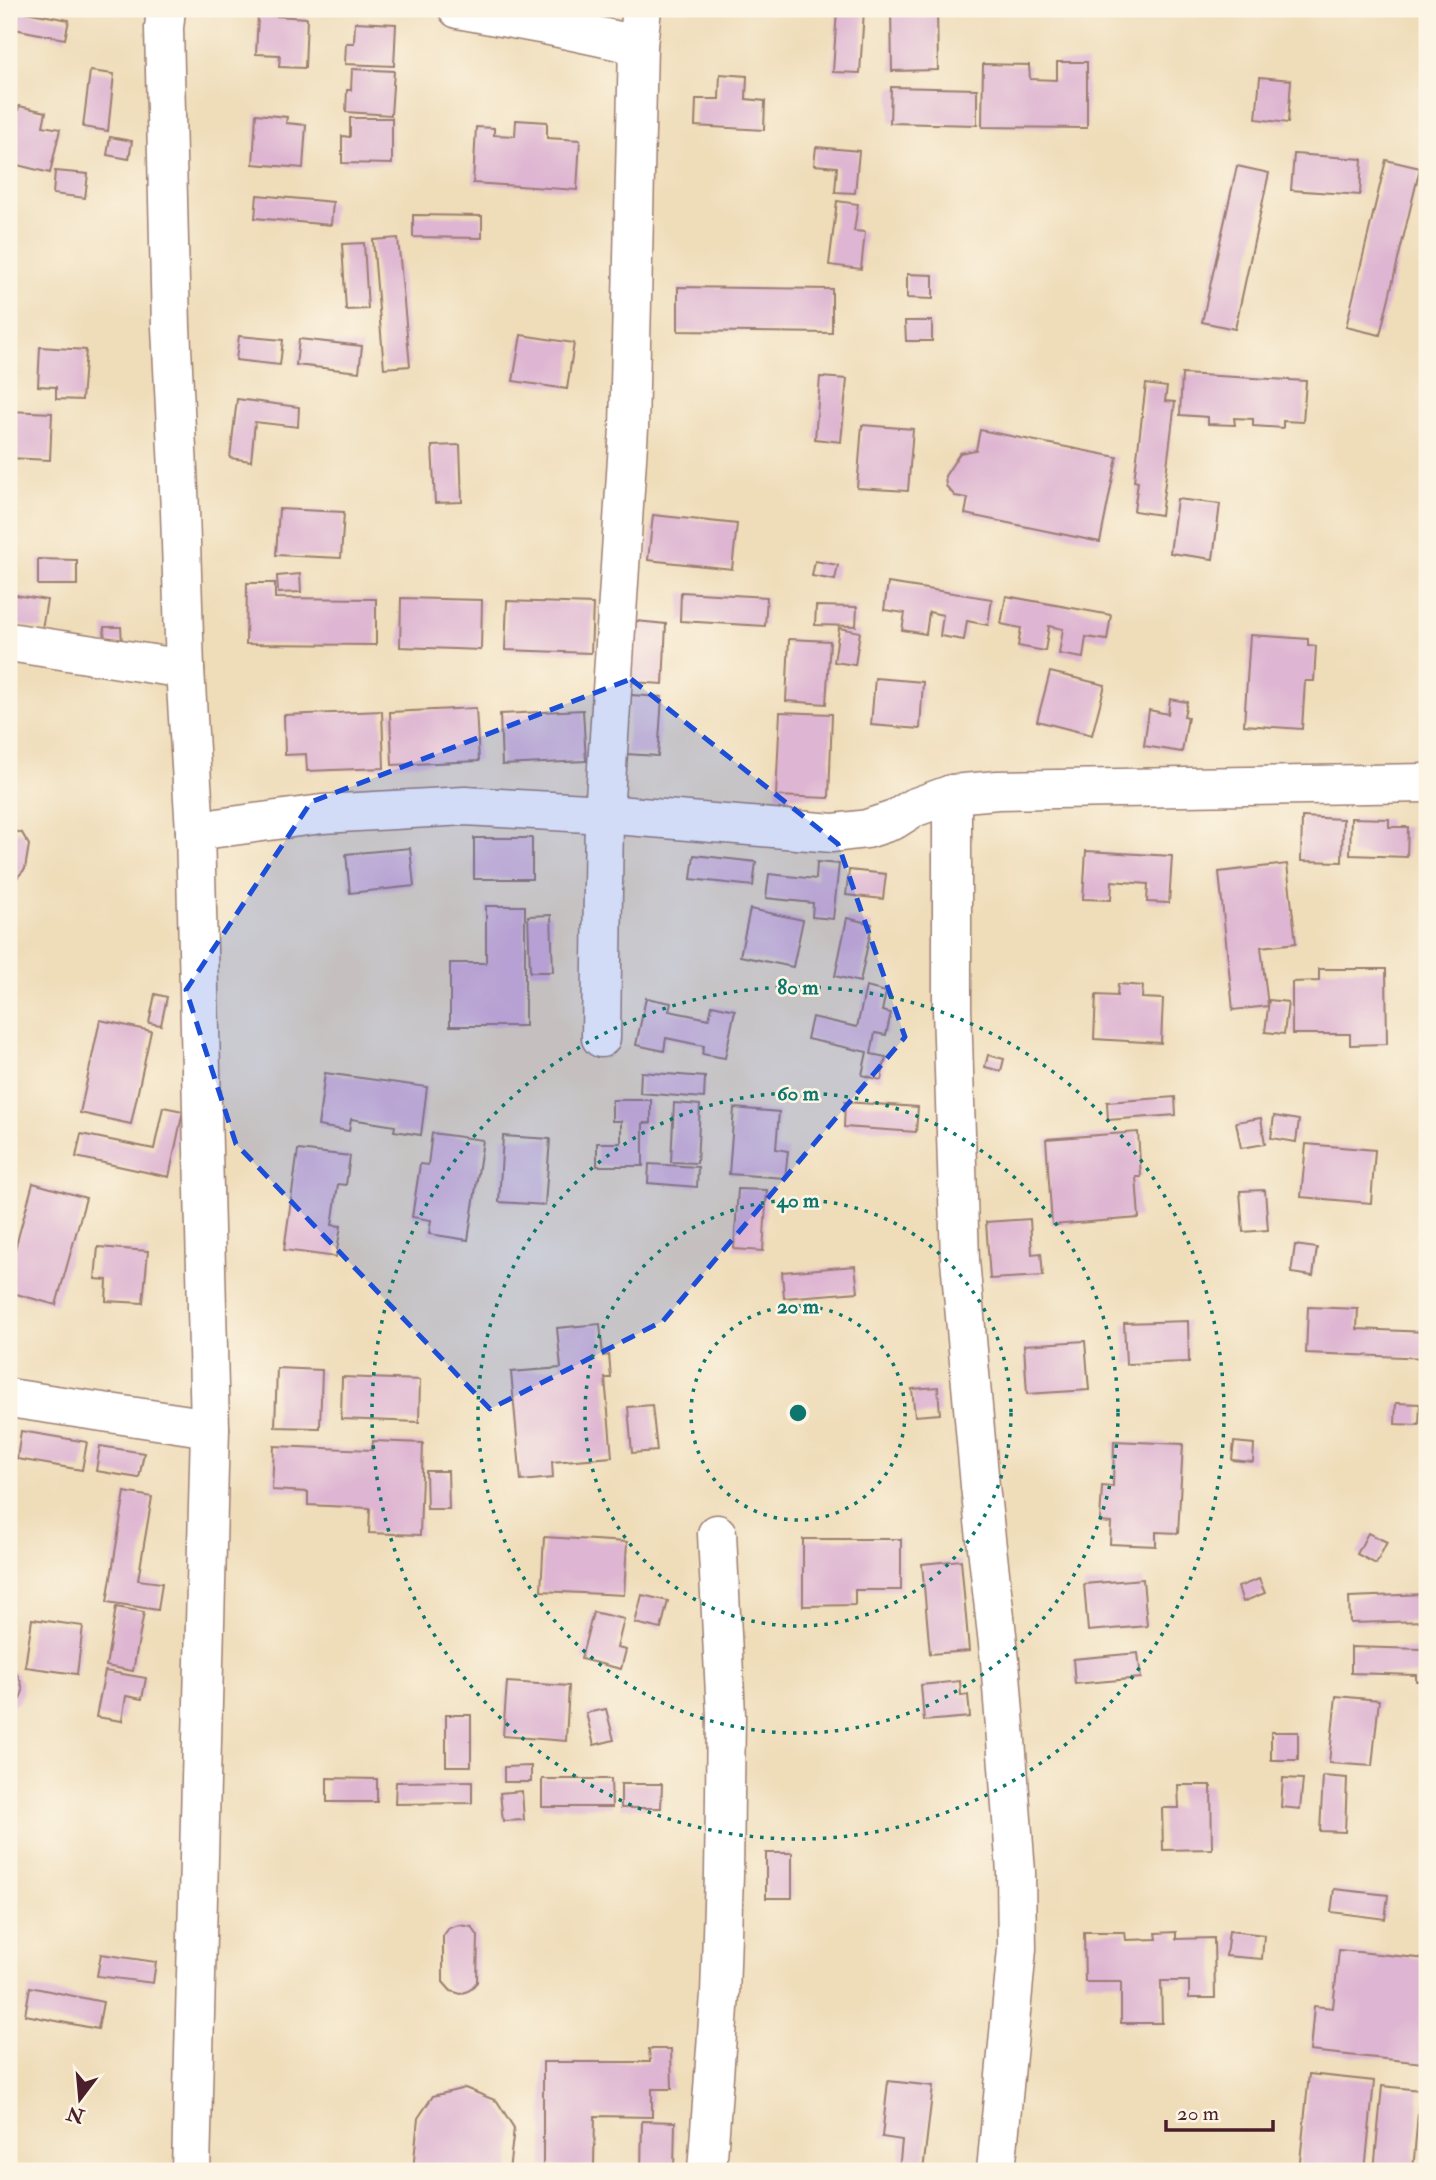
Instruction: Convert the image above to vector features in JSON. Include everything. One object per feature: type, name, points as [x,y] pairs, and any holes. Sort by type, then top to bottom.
[{"type":"street","points":[[166,9],[164,28],[171,327],[185,669],[195,831],[210,1427],[191,2171]]},
{"type":"street","points":[[458,9],[540,24],[640,27],[629,428],[604,814],[601,1038]]},
{"type":"street","points":[[9,642],[185,669]]},
{"type":"street","points":[[195,831],[322,814],[465,807],[604,814],[833,833],[867,829],[952,794],[1012,790],[1427,783]]},
{"type":"street","points":[[952,794],[952,1008],[960,1260],[980,1486],[1000,1661],[1016,1872],[1017,1949],[996,2171]]},
{"type":"street","points":[[9,1398],[210,1427]]},
{"type":"street","points":[[707,2171],[720,1994],[724,1874],[726,1715],[717,1534]]},
{"type":"highlighted area","points":[[631,679],[838,844],[905,1037],[663,1321],[490,1409],[236,1144],[186,990],[311,802]]},
{"type":"building","points":[[9,9],[69,20],[65,39],[9,28]]},
{"type":"building","points":[[837,9],[864,10],[860,73],[833,72]]},
{"type":"building","points":[[891,9],[937,9],[938,70],[892,71]]},
{"type":"building","points":[[258,15],[307,18],[305,68],[279,67],[280,55],[256,54]]},
{"type":"building","points":[[355,22],[396,24],[394,66],[345,64],[346,43],[354,43]]},
{"type":"building","points":[[1057,62],[1087,62],[1087,128],[982,127],[983,64],[1029,65],[1030,79],[1057,80]]},
{"type":"building","points":[[352,69],[394,71],[391,115],[346,112]]},
{"type":"building","points":[[90,71],[114,74],[108,131],[83,127]]},
{"type":"building","points":[[720,74],[747,76],[746,99],[765,101],[764,130],[695,126],[696,99],[719,99]]},
{"type":"building","points":[[1260,77],[1291,80],[1288,123],[1256,119]]},
{"type":"building","points":[[891,87],[977,89],[977,125],[890,123]]},
{"type":"building","points":[[19,106],[46,112],[43,126],[60,129],[50,173],[9,163]]},
{"type":"building","points":[[256,114],[287,117],[286,123],[306,125],[303,168],[253,164]]},
{"type":"building","points":[[350,118],[392,118],[392,164],[342,163],[342,136],[350,137]]},
{"type":"building","points":[[516,120],[547,122],[547,138],[580,140],[577,190],[473,183],[476,127],[494,128],[494,135],[515,136]]},
{"type":"building","points":[[110,137],[132,141],[129,159],[107,155]]},
{"type":"building","points":[[816,147],[859,151],[855,193],[835,192],[837,167],[814,165]]},
{"type":"building","points":[[1294,154],[1362,159],[1360,195],[1291,190]]},
{"type":"building","points":[[1386,160],[1420,168],[1380,335],[1346,327]]},
{"type":"building","points":[[1237,166],[1269,173],[1235,329],[1202,322]]},
{"type":"building","points":[[55,171],[88,174],[85,198],[53,194]]},
{"type":"building","points":[[257,195],[333,202],[331,225],[255,218]]},
{"type":"building","points":[[837,201],[858,204],[854,231],[865,232],[861,269],[829,265]]},
{"type":"building","points":[[413,215],[482,216],[482,238],[413,237]]},
{"type":"building","points":[[398,238],[410,366],[384,368],[373,240]]},
{"type":"building","points":[[364,243],[368,309],[346,310],[342,244]]},
{"type":"building","points":[[907,274],[933,275],[933,299],[907,298]]},
{"type":"building","points":[[678,287],[832,289],[832,333],[678,331]]},
{"type":"building","points":[[905,321],[932,321],[932,341],[906,341]]},
{"type":"building","points":[[521,335],[574,343],[567,389],[513,381]]},
{"type":"building","points":[[239,336],[283,340],[280,365],[236,360]]},
{"type":"building","points":[[299,339],[362,346],[359,372],[296,365]]},
{"type":"building","points":[[40,347],[86,350],[82,400],[56,399],[56,387],[38,386]]},
{"type":"building","points":[[1182,374],[1306,381],[1303,422],[1283,421],[1283,428],[1253,426],[1253,419],[1234,418],[1235,425],[1208,424],[1208,417],[1180,415]]},
{"type":"building","points":[[820,377],[847,379],[841,442],[815,439]]},
{"type":"building","points":[[1146,384],[1167,387],[1165,401],[1175,402],[1161,515],[1134,511],[1138,482],[1134,481]]},
{"type":"building","points":[[237,399],[299,407],[298,427],[255,422],[251,461],[230,458]]},
{"type":"building","points":[[9,411],[52,413],[50,460],[9,458]]},
{"type":"building","points":[[862,425],[913,429],[908,491],[857,488]]},
{"type":"building","points":[[980,430],[1117,457],[1100,542],[965,514],[968,498],[955,496],[946,486],[945,476],[960,453],[976,450]]},
{"type":"building","points":[[460,445],[462,502],[435,503],[432,446]]},
{"type":"building","points":[[1177,499],[1220,504],[1213,559],[1170,553]]},
{"type":"building","points":[[279,509],[344,512],[341,558],[276,555]]},
{"type":"building","points":[[653,515],[737,524],[732,569],[648,560]]},
{"type":"building","points":[[38,559],[77,560],[77,585],[38,585]]},
{"type":"building","points":[[815,561],[838,565],[835,580],[812,576]]},
{"type":"building","points":[[300,574],[301,592],[278,593],[277,576]]},
{"type":"building","points":[[247,583],[275,583],[275,598],[376,599],[376,645],[246,644]]},
{"type":"building","points":[[888,583],[992,599],[988,625],[967,621],[964,640],[940,636],[943,615],[929,612],[926,634],[902,630],[905,613],[884,610]]},
{"type":"building","points":[[681,592],[767,597],[765,626],[680,621]]},
{"type":"building","points":[[9,594],[47,600],[42,629],[9,624]]},
{"type":"building","points":[[1006,596],[1111,615],[1107,640],[1086,637],[1083,658],[1059,654],[1063,629],[1049,626],[1045,651],[1018,646],[1021,628],[1001,624]]},
{"type":"building","points":[[401,598],[482,600],[481,650],[400,647]]},
{"type":"building","points":[[507,601],[593,604],[591,653],[505,650]]},
{"type":"building","points":[[816,606],[857,607],[856,626],[815,625]]},
{"type":"building","points":[[636,621],[666,624],[663,684],[631,682]]},
{"type":"building","points":[[104,627],[121,627],[122,643],[105,644]]},
{"type":"building","points":[[839,628],[860,632],[855,665],[834,662]]},
{"type":"building","points":[[1250,635],[1308,639],[1308,645],[1316,646],[1314,681],[1305,681],[1302,729],[1244,725]]},
{"type":"building","points":[[789,639],[830,641],[826,704],[786,701]]},
{"type":"building","points":[[1050,672],[1105,685],[1092,735],[1037,721]]},
{"type":"building","points":[[875,678],[923,682],[920,729],[871,725]]},
{"type":"building","points":[[631,695],[662,697],[658,756],[626,754]]},
{"type":"building","points":[[1170,699],[1187,702],[1184,716],[1188,717],[1182,752],[1144,746],[1149,710],[1168,714]]},
{"type":"building","points":[[476,708],[479,761],[392,765],[390,712]]},
{"type":"building","points":[[583,710],[586,761],[502,765],[500,714]]},
{"type":"building","points":[[382,711],[384,768],[307,771],[306,754],[285,755],[284,715]]},
{"type":"building","points":[[780,712],[832,714],[829,798],[776,796]]},
{"type":"building","points":[[1302,817],[1343,819],[1342,862],[1301,861]]},
{"type":"building","points":[[1351,818],[1389,819],[1389,827],[1408,827],[1407,857],[1350,855]]},
{"type":"building","points":[[9,830],[22,833],[29,845],[25,869],[15,880],[9,879]]},
{"type":"building","points":[[474,838],[532,838],[532,879],[474,879]]},
{"type":"building","points":[[410,848],[414,886],[350,893],[346,854]]},
{"type":"building","points":[[1086,851],[1172,856],[1169,903],[1147,902],[1148,884],[1112,881],[1111,900],[1083,899]]},
{"type":"building","points":[[694,855],[756,862],[753,886],[691,879]]},
{"type":"building","points":[[817,862],[839,864],[833,919],[812,917],[813,903],[766,898],[769,874],[816,879]]},
{"type":"building","points":[[1287,864],[1296,943],[1261,947],[1268,1006],[1233,1010],[1219,872]]},
{"type":"building","points":[[849,870],[886,874],[883,899],[846,895]]},
{"type":"building","points":[[486,906],[525,906],[525,1026],[450,1026],[450,963],[486,963]]},
{"type":"building","points":[[750,909],[803,920],[793,967],[740,956]]},
{"type":"building","points":[[551,915],[553,972],[530,972],[528,916]]},
{"type":"building","points":[[847,918],[872,924],[860,982],[835,976]]},
{"type":"building","points":[[1319,969],[1386,969],[1387,1044],[1350,1045],[1350,1034],[1292,1034],[1292,982],[1319,981]]},
{"type":"building","points":[[1118,984],[1143,986],[1142,998],[1163,999],[1161,1043],[1094,1039],[1096,995],[1117,996]]},
{"type":"building","points":[[866,987],[886,992],[882,1011],[891,1013],[886,1035],[875,1033],[871,1054],[886,1057],[881,1080],[862,1075],[867,1052],[807,1039],[812,1017],[857,1027]]},
{"type":"building","points":[[155,994],[167,997],[161,1025],[149,1023]]},
{"type":"building","points":[[646,998],[671,1003],[669,1011],[709,1019],[712,1005],[735,1010],[725,1058],[702,1054],[704,1046],[666,1038],[664,1051],[636,1045]]},
{"type":"building","points":[[1269,1000],[1288,1002],[1284,1034],[1265,1032]]},
{"type":"building","points":[[100,1020],[151,1031],[131,1124],[80,1113]]},
{"type":"building","points":[[988,1055],[1004,1059],[1001,1071],[985,1067]]},
{"type":"building","points":[[641,1072],[705,1077],[704,1098],[640,1093]]},
{"type":"building","points":[[325,1073],[427,1087],[421,1135],[394,1131],[395,1126],[351,1119],[349,1131],[318,1126]]},
{"type":"building","points":[[1175,1097],[1176,1115],[1108,1120],[1107,1102]]},
{"type":"building","points":[[612,1100],[651,1100],[651,1123],[643,1123],[643,1166],[597,1166],[597,1143],[621,1143],[621,1121],[612,1121]]},
{"type":"building","points":[[845,1102],[918,1107],[916,1132],[844,1127]]},
{"type":"building","points":[[674,1103],[700,1105],[697,1163],[671,1162]]},
{"type":"building","points":[[163,1107],[183,1111],[169,1177],[76,1157],[81,1134],[154,1149]]},
{"type":"building","points":[[734,1108],[779,1112],[776,1149],[788,1151],[785,1178],[729,1174]]},
{"type":"building","points":[[1274,1116],[1299,1120],[1296,1142],[1271,1138]]},
{"type":"building","points":[[1261,1118],[1265,1144],[1241,1148],[1236,1122]]},
{"type":"building","points":[[1138,1132],[1141,1177],[1136,1177],[1139,1218],[1052,1225],[1046,1139]]},
{"type":"building","points":[[432,1133],[483,1140],[468,1240],[429,1234],[431,1220],[412,1217],[420,1164],[428,1165]]},
{"type":"building","points":[[503,1136],[550,1139],[545,1205],[499,1202]]},
{"type":"building","points":[[1306,1144],[1375,1150],[1371,1203],[1301,1197]]},
{"type":"building","points":[[298,1150],[350,1156],[346,1185],[338,1184],[332,1225],[341,1226],[336,1257],[284,1250]]},
{"type":"building","points":[[649,1164],[698,1167],[697,1187],[648,1183]]},
{"type":"building","points":[[33,1183],[86,1198],[56,1305],[9,1292],[9,1271]]},
{"type":"building","points":[[738,1189],[767,1190],[763,1251],[734,1249]]},
{"type":"building","points":[[1265,1190],[1268,1230],[1243,1232],[1240,1191]]},
{"type":"building","points":[[1030,1219],[1032,1254],[1041,1253],[1043,1276],[990,1279],[986,1222]]},
{"type":"building","points":[[1295,1245],[1317,1248],[1313,1276],[1291,1273]]},
{"type":"building","points":[[98,1247],[148,1251],[143,1303],[106,1301],[107,1280],[95,1279]]},
{"type":"building","points":[[855,1266],[858,1292],[784,1298],[782,1272]]},
{"type":"building","points":[[1308,1307],[1358,1309],[1357,1329],[1427,1332],[1427,1358],[1306,1353]]},
{"type":"building","points":[[1188,1321],[1189,1362],[1126,1364],[1124,1323]]},
{"type":"building","points":[[600,1324],[603,1356],[609,1355],[611,1378],[605,1378],[612,1457],[552,1462],[553,1478],[521,1481],[511,1372],[561,1368],[557,1328]]},
{"type":"building","points":[[1085,1341],[1089,1390],[1027,1394],[1024,1345]]},
{"type":"building","points":[[277,1368],[322,1370],[320,1428],[275,1427]]},
{"type":"building","points":[[342,1377],[420,1380],[419,1422],[341,1419]]},
{"type":"building","points":[[938,1387],[940,1414],[915,1416],[912,1389]]},
{"type":"building","points":[[1396,1403],[1420,1404],[1419,1425],[1395,1424]]},
{"type":"building","points":[[652,1405],[657,1451],[632,1453],[628,1407]]},
{"type":"building","points":[[21,1431],[87,1442],[82,1470],[17,1459]]},
{"type":"building","points":[[373,1441],[423,1443],[420,1535],[369,1533],[370,1508],[308,1505],[308,1492],[272,1490],[274,1446],[372,1450]]},
{"type":"building","points":[[1114,1441],[1183,1444],[1178,1533],[1156,1532],[1156,1546],[1110,1544],[1111,1523],[1100,1522],[1102,1486],[1113,1487]]},
{"type":"building","points":[[1234,1442],[1254,1444],[1253,1462],[1232,1460]]},
{"type":"building","points":[[100,1446],[144,1453],[139,1478],[96,1471]]},
{"type":"building","points":[[426,1471],[448,1471],[449,1509],[427,1509]]},
{"type":"building","points":[[125,1492],[152,1497],[138,1580],[162,1583],[158,1610],[107,1602]]},
{"type":"building","points":[[1368,1533],[1387,1542],[1376,1564],[1357,1554]]},
{"type":"building","points":[[544,1537],[627,1542],[624,1595],[541,1591]]},
{"type":"building","points":[[803,1539],[901,1539],[901,1590],[855,1590],[855,1605],[803,1606]]},
{"type":"building","points":[[961,1560],[969,1651],[930,1654],[922,1564]]},
{"type":"building","points":[[1143,1579],[1147,1626],[1088,1631],[1084,1584]]},
{"type":"building","points":[[1259,1579],[1265,1593],[1243,1602],[1238,1587]]},
{"type":"building","points":[[1427,1594],[1427,1621],[1350,1623],[1349,1597]]},
{"type":"building","points":[[642,1595],[668,1601],[661,1629],[635,1623]]},
{"type":"building","points":[[116,1607],[144,1612],[133,1671],[106,1666]]},
{"type":"building","points":[[593,1612],[624,1619],[617,1648],[626,1650],[621,1669],[581,1659]]},
{"type":"building","points":[[32,1619],[83,1626],[77,1674],[25,1667]]},
{"type":"building","points":[[1351,1647],[1422,1649],[1427,1652],[1427,1681],[1416,1681],[1416,1675],[1351,1673]]},
{"type":"building","points":[[1138,1653],[1141,1678],[1075,1684],[1073,1659]]},
{"type":"building","points":[[9,1669],[16,1673],[23,1691],[19,1701],[9,1709]]},
{"type":"building","points":[[105,1671],[146,1678],[142,1699],[126,1696],[122,1721],[96,1717]]},
{"type":"building","points":[[960,1681],[961,1696],[968,1695],[970,1717],[924,1721],[921,1685]]},
{"type":"building","points":[[507,1682],[569,1686],[566,1741],[503,1736]]},
{"type":"building","points":[[1336,1696],[1379,1700],[1372,1766],[1329,1763]]},
{"type":"building","points":[[606,1709],[614,1740],[594,1745],[586,1713]]},
{"type":"building","points":[[446,1715],[471,1715],[471,1766],[446,1766]]},
{"type":"building","points":[[1271,1732],[1298,1732],[1298,1760],[1271,1760]]},
{"type":"building","points":[[531,1766],[531,1782],[504,1782],[504,1767]]},
{"type":"building","points":[[1323,1776],[1347,1778],[1345,1832],[1320,1831]]},
{"type":"building","points":[[327,1778],[377,1779],[377,1802],[327,1802]]},
{"type":"building","points":[[1283,1778],[1303,1779],[1300,1809],[1281,1807]]},
{"type":"building","points":[[542,1779],[611,1779],[612,1807],[542,1807]]},
{"type":"building","points":[[472,1781],[472,1803],[395,1804],[396,1782]]},
{"type":"building","points":[[621,1784],[662,1784],[661,1808],[621,1808]]},
{"type":"building","points":[[1178,1785],[1211,1785],[1212,1849],[1163,1850],[1162,1808],[1179,1808]]},
{"type":"building","points":[[522,1791],[524,1820],[503,1821],[500,1793]]},
{"type":"building","points":[[766,1853],[792,1853],[792,1898],[766,1898]]},
{"type":"building","points":[[1334,1889],[1388,1895],[1385,1919],[1331,1912]]},
{"type":"building","points":[[459,1925],[472,1927],[478,1936],[477,1982],[470,1990],[461,1994],[451,1991],[443,1982],[443,1936],[449,1928]]},
{"type":"building","points":[[1229,1931],[1264,1935],[1262,1959],[1226,1956]]},
{"type":"building","points":[[1084,1932],[1125,1932],[1126,1940],[1157,1939],[1156,1933],[1176,1932],[1176,1939],[1214,1938],[1215,1998],[1189,1998],[1189,1981],[1161,1981],[1162,2023],[1121,2023],[1121,1982],[1085,1982]]},
{"type":"building","points":[[1339,1950],[1427,1959],[1427,2021],[1423,2063],[1310,2051],[1314,2006],[1333,2008]]},
{"type":"building","points":[[101,1954],[156,1962],[153,1983],[97,1976]]},
{"type":"building","points":[[30,1987],[103,2002],[98,2029],[25,2015]]},
{"type":"building","points":[[649,2049],[671,2049],[672,2089],[652,2089],[652,2117],[595,2116],[594,2166],[543,2167],[543,2062],[650,2062]]},
{"type":"building","points":[[1309,2074],[1374,2081],[1365,2171],[1299,2171]]},
{"type":"building","points":[[888,2081],[933,2086],[923,2171],[899,2171],[902,2140],[882,2137]]},
{"type":"building","points":[[1382,2086],[1420,2090],[1413,2171],[1374,2171]]},
{"type":"building","points":[[465,2088],[497,2101],[514,2128],[509,2171],[413,2171],[418,2118],[433,2096]]},
{"type":"building","points":[[642,2121],[675,2122],[674,2171],[641,2171]]}]
